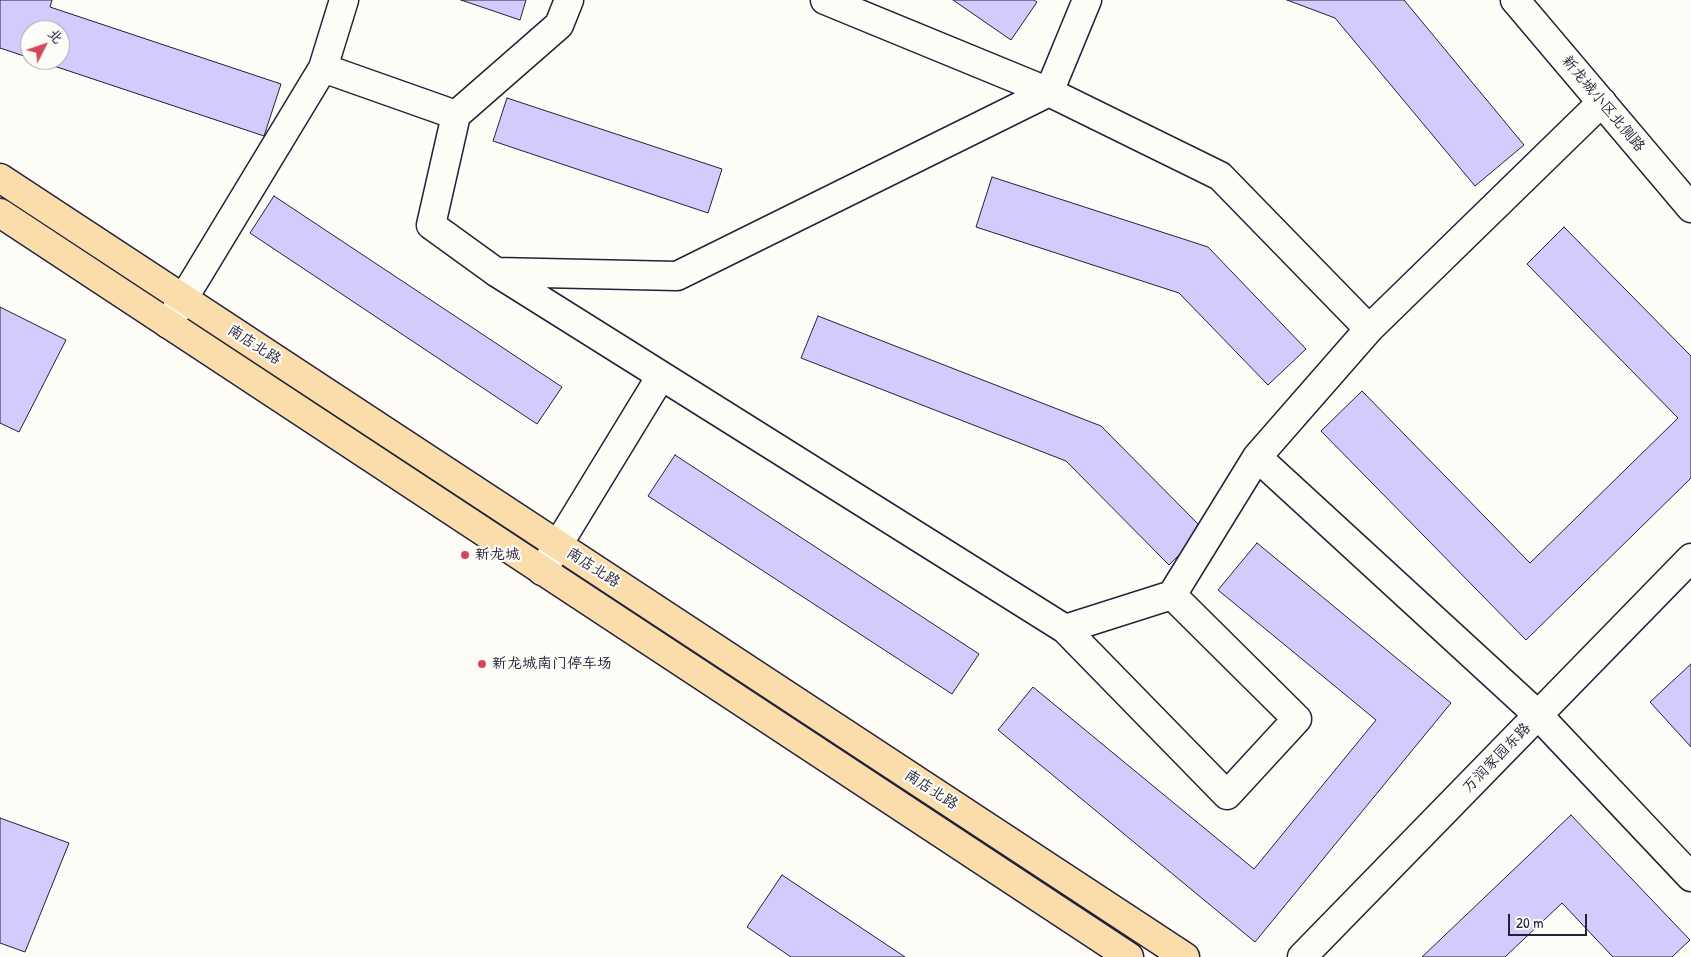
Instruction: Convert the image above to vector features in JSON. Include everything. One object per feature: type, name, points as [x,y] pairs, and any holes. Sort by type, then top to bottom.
[{"type":"main road","name":"南店北路","points":[[0,178],[1185,957]]},
{"type":"main road","name":"南店北路","points":[[0,213],[1129,957]]},
{"type":"street","points":[[168,324],[323,68],[344,0]]},
{"type":"street","points":[[569,0],[560,25],[456,115],[430,225],[496,272],[1065,629],[1227,795],[1297,719],[1172,594]]},
{"type":"street","points":[[825,0],[1049,92],[1220,176],[1369,329]]},
{"type":"street","points":[[496,272],[676,276],[1049,92],[1087,0]]},
{"type":"street","name":"新龙城小区北侧路","points":[[1515,0],[1691,208]]},
{"type":"street","points":[[323,68],[456,115]]},
{"type":"street","points":[[1065,629],[1172,594],[1257,457],[1369,329],[1602,102]]},
{"type":"street","points":[[542,571],[661,376]]},
{"type":"street","points":[[1257,457],[1538,715],[1691,877]]},
{"type":"street","name":"万润家园东路","points":[[1302,957],[1691,558]]},
{"type":"building","points":[[0,0],[52,0],[50,7],[281,84],[264,136],[66,70],[70,70],[70,20],[20,20],[20,55],[0,48]]},
{"type":"building","points":[[461,0],[526,0],[520,20]]},
{"type":"building","points":[[953,0],[1034,0],[1037,2],[1011,40]]},
{"type":"building","points":[[1287,0],[1404,0],[1524,145],[1475,186],[1335,18]]},
{"type":"building","points":[[507,98],[722,169],[708,213],[493,141]]},
{"type":"building","points":[[992,177],[1208,247],[1306,349],[1268,385],[1179,293],[976,227]]},
{"type":"building","points":[[274,196],[562,387],[537,424],[250,233]]},
{"type":"building","points":[[1564,227],[1691,356],[1691,478],[1526,640],[1321,431],[1362,391],[1530,563],[1678,418],[1527,264]]},
{"type":"building","points":[[0,307],[66,340],[19,432],[0,423]]},
{"type":"building","points":[[818,316],[1101,426],[1204,530],[1169,565],[1066,461],[801,358]]},
{"type":"building","points":[[675,455],[979,654],[952,694],[648,496]]},
{"type":"building","points":[[1257,543],[1451,703],[1255,942],[998,730],[1033,687],[1254,869],[1376,720],[1218,590]]},
{"type":"building","points":[[1691,664],[1691,747],[1650,702]]},
{"type":"building","points":[[1571,815],[1690,940],[1672,957],[1613,957],[1562,903],[1505,957],[1422,957]]},
{"type":"building","points":[[0,818],[69,843],[25,952],[0,943]]},
{"type":"building","points":[[782,875],[905,957],[791,957],[747,927]]},
{"type":"place","name":"新龙城","points":[[465,555]]},
{"type":"place","name":"新龙城南门停车场","points":[[482,664]]}]
